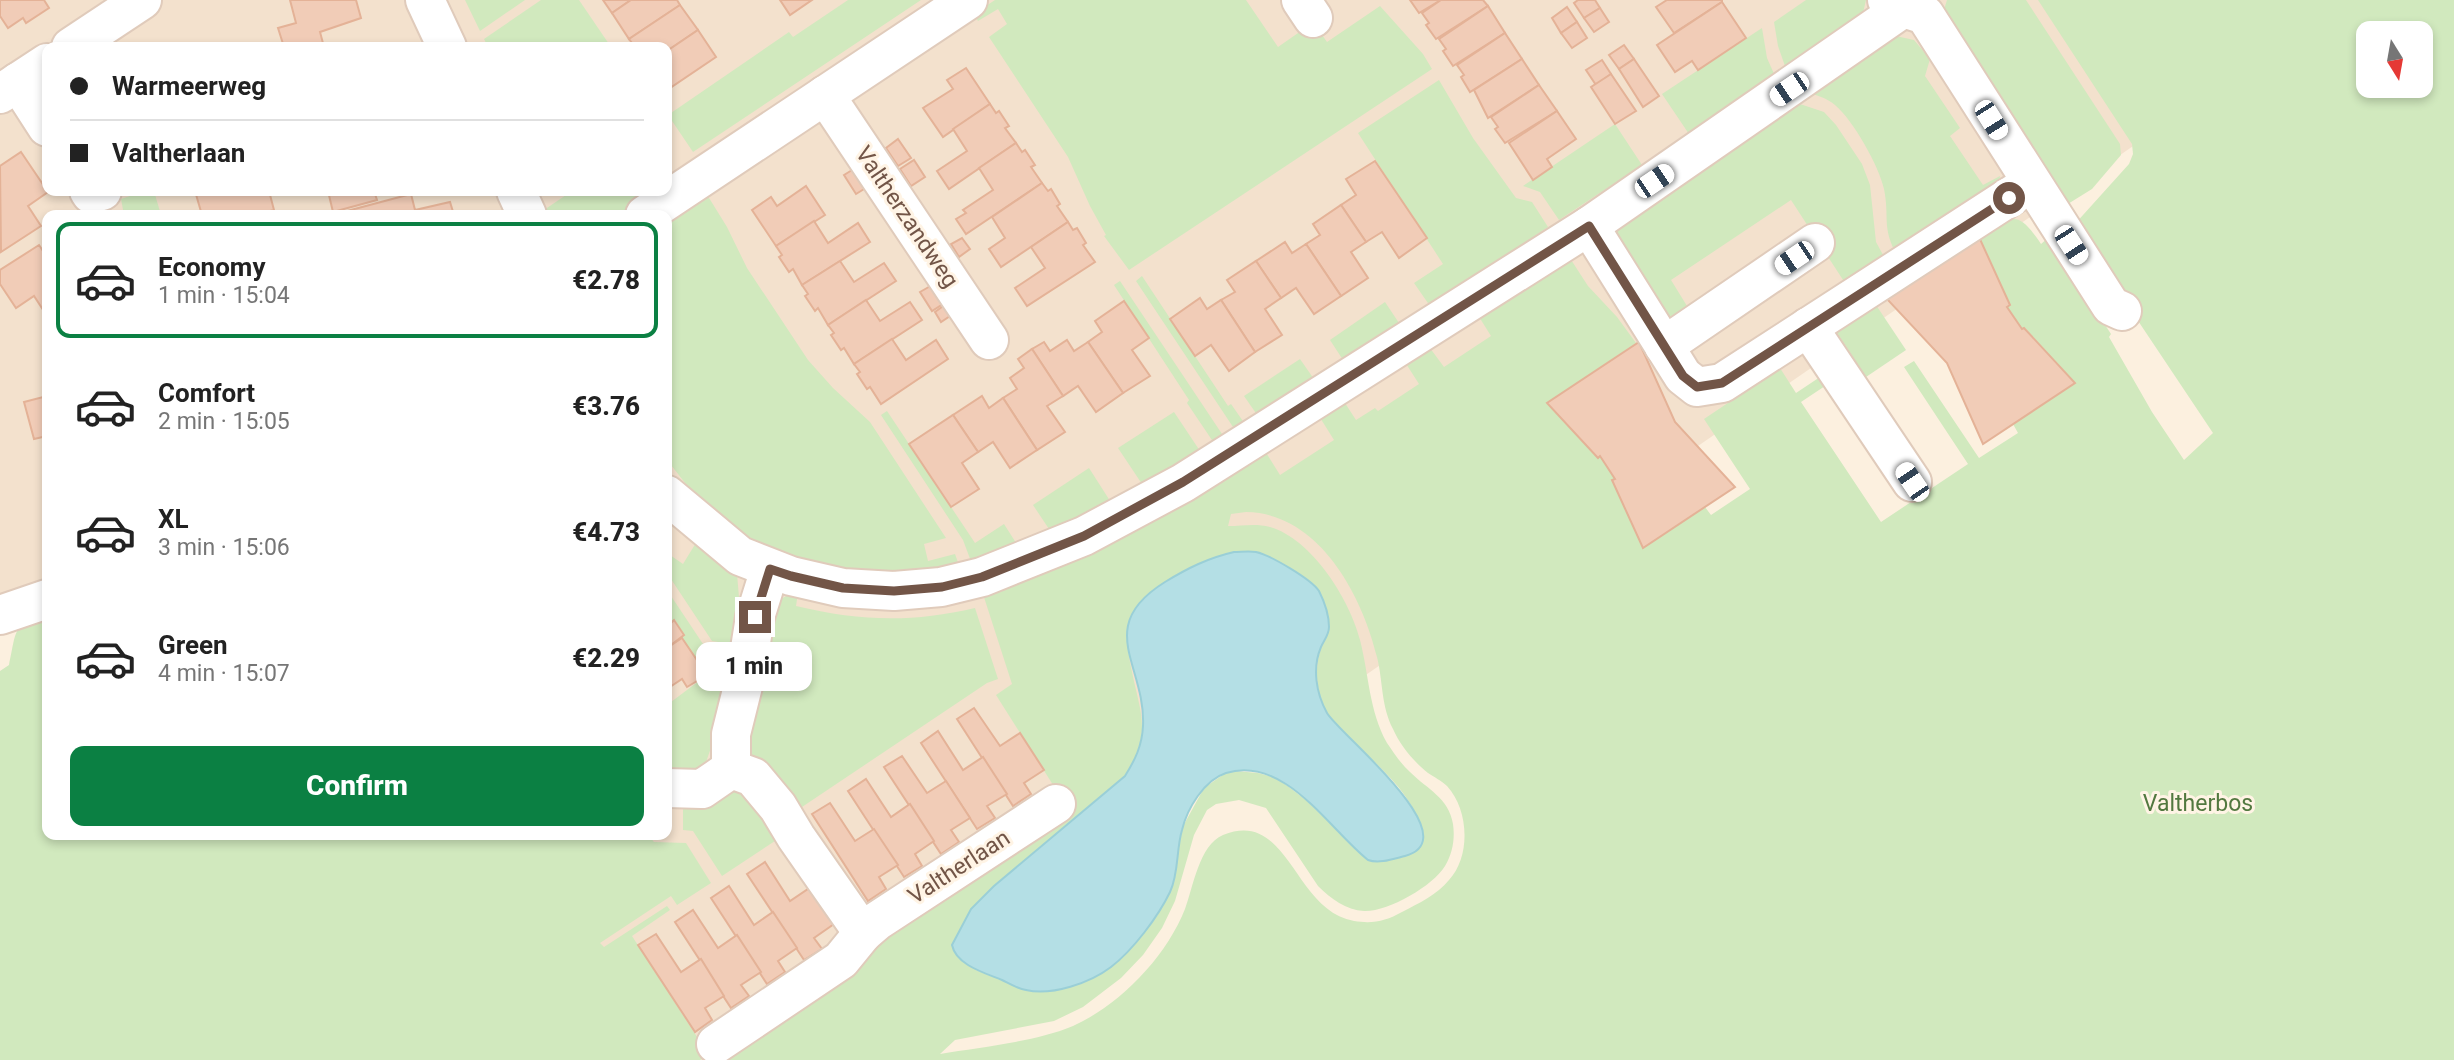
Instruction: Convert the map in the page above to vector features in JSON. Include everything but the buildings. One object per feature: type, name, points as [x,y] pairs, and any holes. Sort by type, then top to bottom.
[{"type":"street","points":[[91,42],[114,36],[142,0]]},
{"type":"street","points":[[425,0],[445,42]]},
{"type":"street","points":[[652,210],[968,0]]},
{"type":"street","points":[[672,499],[740,556],[791,576],[843,588],[894,591],[942,587],[982,577],[1084,536],[1183,482],[1589,226],[1902,3],[1925,15],[2111,306],[2122,311]]},
{"type":"street","points":[[22,80],[42,118]]},
{"type":"street","name":"Valtherzandweg","points":[[825,94],[989,340]]},
{"type":"street","points":[[1589,226],[1683,376],[1697,387],[1722,383],[2031,183]]},
{"type":"street","points":[[1664,346],[1815,243]]},
{"type":"street","points":[[1808,327],[1912,482]]},
{"type":"street","points":[[731,769],[731,734],[746,674],[755,617],[770,569]]},
{"type":"street","points":[[0,615],[42,601]]},
{"type":"street","points":[[672,788],[702,789],[731,769]]},
{"type":"street","points":[[731,769],[754,777],[778,807],[863,933]]},
{"type":"street","name":"Valtherlaan","points":[[716,1044],[841,960],[863,933],[877,921],[1056,804]]},
{"type":"shaded area","points":[[0,0],[2345,0],[807,1060],[648,1060],[469,840],[672,840],[672,210],[42,210],[42,620],[0,628]]},
{"type":"green space","points":[[465,0],[525,0],[480,31]]},
{"type":"green space","points":[[541,0],[579,0],[608,42],[486,42],[484,39]]},
{"type":"green space","points":[[848,0],[921,0],[693,152],[672,121],[672,112],[789,32],[793,37]]},
{"type":"green space","points":[[995,0],[1246,0],[1278,47],[1311,24],[1327,42],[1380,6],[1423,54],[1432,69],[1129,270],[1104,236],[1106,235],[1068,157],[989,37],[1007,24],[998,9],[978,21],[974,14]]},
{"type":"green space","points":[[1806,0],[1866,0],[1863,13],[1786,69],[1774,22]]},
{"type":"green space","points":[[1947,0],[2026,0],[2120,144],[2121,155],[2092,189],[2063,207],[1943,13]]},
{"type":"green space","name":"Valtherbos","points":[[2038,0],[2454,0],[2454,1060],[706,1060],[904,916],[1055,788],[996,695],[1012,684],[982,591],[1265,451],[1280,475],[1334,440],[1319,416],[1343,400],[1356,420],[1375,408],[1378,411],[1419,384],[1403,359],[1427,344],[1444,367],[1491,336],[1476,312],[1566,252],[1588,286],[1617,317],[1636,343],[1547,403],[1597,457],[1600,456],[1615,479],[1613,480],[1643,548],[1705,507],[1711,515],[1750,489],[1704,419],[1780,368],[1796,393],[1820,377],[1825,386],[1801,402],[1881,522],[1968,464],[1904,367],[1914,361],[1979,458],[2018,433],[2013,424],[2074,383],[2025,328],[2022,329],[2007,307],[2010,305],[1979,237],[1999,224],[2013,219],[2025,224],[2041,244],[2048,238],[2111,334],[2109,337],[2152,412],[2184,460],[2213,433],[2074,225],[2129,164],[2133,154],[2132,144]],"holes":[[[1246,512],[1272,516],[1295,526],[1316,542],[1348,584],[1370,633],[1379,666],[1386,711],[1396,735],[1418,764],[1447,786],[1460,807],[1464,846],[1456,870],[1433,894],[1396,915],[1373,922],[1354,921],[1334,913],[1317,899],[1277,847],[1263,836],[1245,830],[1223,835],[1215,840],[1203,857],[1185,909],[1166,945],[1140,978],[1108,1006],[1058,1032],[940,1054],[955,1040],[1054,1021],[1083,1007],[1121,978],[1143,955],[1162,928],[1175,901],[1194,835],[1207,810],[1216,804],[1239,800],[1266,808],[1318,886],[1339,903],[1357,910],[1374,910],[1409,896],[1431,882],[1448,861],[1453,840],[1451,815],[1442,801],[1407,769],[1381,731],[1373,706],[1360,640],[1348,607],[1314,557],[1286,534],[1270,527],[1228,526],[1231,514]],[[1256,552],[1295,572],[1317,591],[1324,603],[1328,616],[1328,632],[1318,660],[1317,675],[1321,698],[1332,721],[1396,784],[1414,810],[1422,838],[1413,853],[1384,861],[1368,860],[1306,800],[1277,778],[1235,771],[1224,774],[1204,788],[1182,828],[1171,889],[1157,916],[1113,966],[1072,985],[991,976],[976,970],[953,950],[994,886],[1125,776],[1134,760],[1142,734],[1142,722],[1130,662],[1127,629]]]},
{"type":"green space","points":[[1762,28],[1767,58],[1775,76],[1689,134],[1662,94]]},
{"type":"green space","points":[[1896,36],[1914,40],[1930,59],[1925,76],[1960,128],[1950,136],[1983,185],[2000,176],[1999,184],[1898,257],[1889,238],[1886,199],[1881,179],[1864,144],[1850,121],[1835,105],[1805,92]]},
{"type":"green space","points":[[1439,80],[1473,138],[1516,198],[1532,202],[1548,227],[1430,306],[1414,283],[1443,264],[1358,133]]},
{"type":"green space","points":[[1791,101],[1824,112],[1862,164],[1870,185],[1876,242],[1888,264],[1847,286],[1791,200],[1671,280],[1687,306],[1661,323],[1612,225]]},
{"type":"green space","points":[[1615,124],[1642,165],[1559,220],[1540,192],[1523,186]]},
{"type":"green space","points":[[706,193],[727,227],[747,268],[808,360],[833,388],[870,422],[946,538],[924,544],[928,561],[955,554],[960,568],[916,574],[835,571],[776,552],[743,534],[697,498],[672,466],[672,216]]},
{"type":"green space","points":[[130,196],[155,196],[160,210],[123,210],[121,199]]},
{"type":"green space","points":[[565,196],[646,196],[626,210],[544,210]]},
{"type":"green space","points":[[1142,276],[1228,406],[1231,404],[1247,427],[1237,433],[1136,281]]},
{"type":"green space","points":[[1120,281],[1226,440],[1216,446],[1187,403],[1189,400],[1114,285]]},
{"type":"green space","points":[[1385,302],[1401,326],[1345,363],[1330,340]]},
{"type":"green space","points":[[1876,305],[1906,350],[1866,377],[1836,331]]},
{"type":"green space","points":[[1300,359],[1316,382],[1260,419],[1244,396]]},
{"type":"green space","points":[[887,411],[975,543],[1004,524],[1018,546],[972,564],[963,540],[881,415]]},
{"type":"green space","points":[[1174,412],[1202,454],[1144,487],[1118,448]]},
{"type":"green space","points":[[1089,468],[1112,504],[1051,532],[1033,505]]},
{"type":"green space","points":[[699,538],[737,574],[741,620],[737,645],[712,641],[672,581],[672,556],[683,564]]},
{"type":"green space","points":[[798,593],[796,606],[863,617],[907,618],[975,608],[998,679],[987,683],[799,809],[746,748],[777,601]]},
{"type":"green space","points":[[672,598],[709,653],[735,658],[722,716],[705,765],[701,770],[672,781],[672,701],[707,675],[681,637],[684,634],[675,620],[672,622]]},
{"type":"green space","points":[[42,615],[42,840],[652,840],[686,843],[711,883],[677,905],[671,896],[600,943],[604,947],[667,906],[670,910],[632,936],[708,1054],[700,1060],[0,1060],[0,671],[9,665],[15,637],[21,626]]},
{"type":"green space","points":[[737,788],[784,835],[722,876],[693,831],[683,830],[683,807]]},
{"type":"water","points":[[1234,552],[1256,552],[1271,558],[1299,574],[1319,591],[1329,627],[1317,663],[1316,680],[1323,705],[1336,724],[1395,785],[1412,808],[1422,829],[1421,846],[1405,856],[1381,861],[1368,860],[1287,784],[1268,775],[1247,770],[1226,773],[1204,789],[1188,813],[1180,838],[1175,877],[1165,902],[1136,942],[1111,967],[1070,987],[1036,991],[1017,987],[965,963],[952,945],[971,909],[994,886],[1125,776],[1135,758],[1143,726],[1142,704],[1128,648],[1127,631],[1132,615],[1144,599],[1165,582],[1198,564]]},
{"type":"route","points":[[755,617],[770,569],[843,588],[894,591],[942,587],[982,577],[1084,536],[1183,482],[1589,226],[1683,376],[1697,387],[1722,383],[2009,198]]}]
